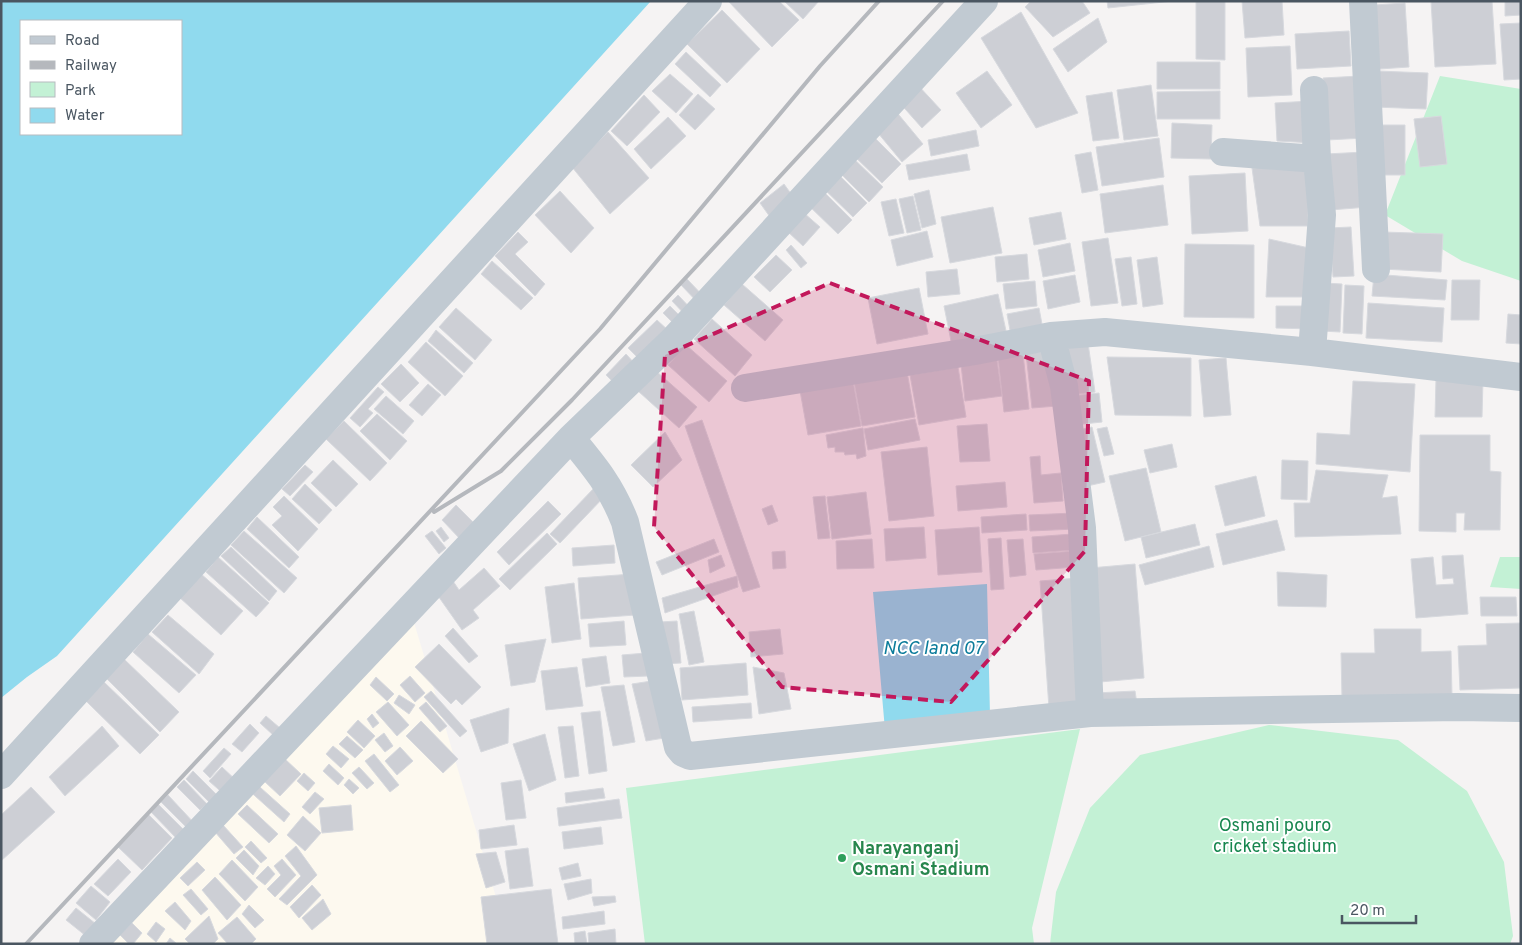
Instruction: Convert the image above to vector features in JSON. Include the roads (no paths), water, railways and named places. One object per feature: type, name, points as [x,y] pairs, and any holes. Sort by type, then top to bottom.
[{"type":"street","points":[[1,775],[708,1]]},
{"type":"street","points":[[93,944],[571,438],[674,339],[984,1]]},
{"type":"street","points":[[1363,1],[1376,269]]},
{"type":"street","points":[[1312,352],[1322,215],[1314,90]]},
{"type":"street","points":[[1223,152],[1317,159]]},
{"type":"street","points":[[745,388],[975,351],[1051,336],[1105,332],[1312,352],[1521,377]]},
{"type":"street","points":[[1051,336],[1064,386],[1082,528],[1090,713]]},
{"type":"street","points":[[571,438],[605,479],[617,501],[625,522],[678,747],[683,754],[690,756],[1090,713],[1458,707],[1521,708]]},
{"type":"water","points":[[1,1],[651,1],[57,656],[1,698]]},
{"type":"water","name":"NCC land 07","points":[[987,584],[990,716],[885,730],[873,592]]},
{"type":"railway","points":[[26,944],[600,329],[820,66],[879,1]]},
{"type":"railway","points":[[434,512],[501,471],[572,400],[943,1]]},
{"type":"place","name":"Narayanganj Osmani Stadium","points":[[842,858]]},
{"type":"park label","name":"Osmani pouro cricket stadium","points":[[1275,835]]}]
